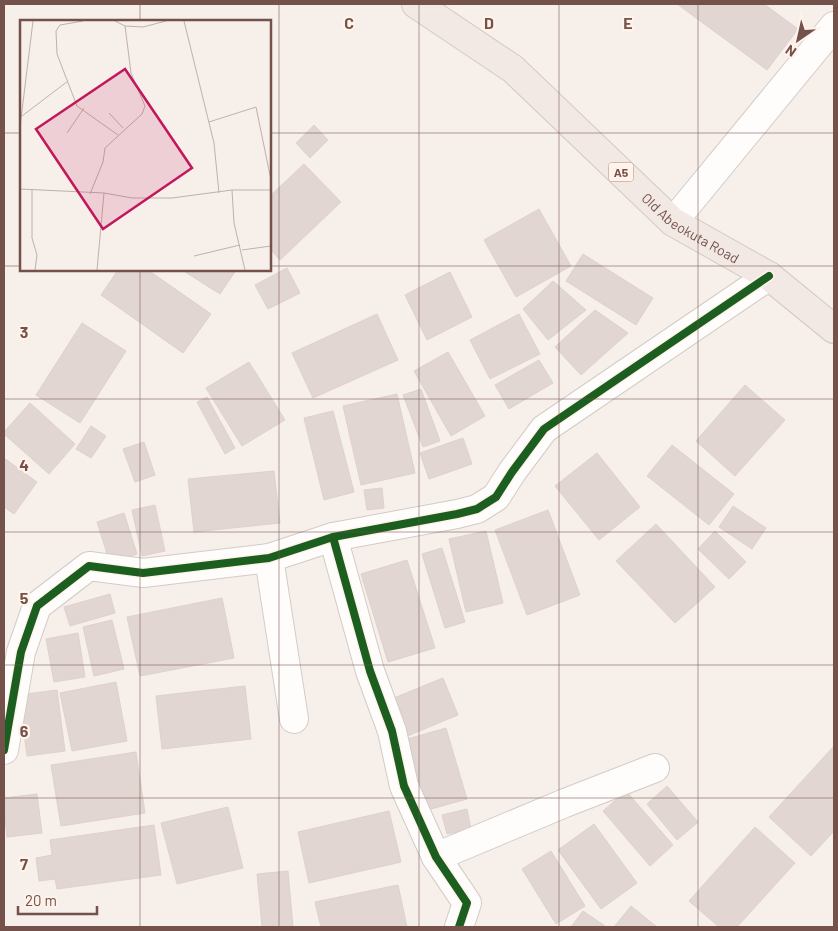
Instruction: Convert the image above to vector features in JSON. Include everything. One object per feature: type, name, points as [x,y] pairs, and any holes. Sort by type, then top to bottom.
[{"type":"highway","name":"Old Abeokuta Road","points":[[416,4],[513,69],[673,222],[770,276],[834,329]]},
{"type":"street","points":[[673,222],[834,26]]},
{"type":"street","points":[[4,750],[21,652],[37,606],[88,566],[142,574],[269,558],[333,537],[476,509],[496,497],[512,472],[544,430],[770,276]]},
{"type":"street","points":[[333,537],[370,671],[392,731],[404,786],[436,857],[467,903],[459,927]]},
{"type":"street","points":[[269,558],[294,719]]},
{"type":"street","points":[[436,857],[655,768]]},
{"type":"building","points":[[677,4],[764,4],[798,29],[767,70]]},
{"type":"building","points":[[314,125],[328,140],[310,158],[296,143]]},
{"type":"building","points":[[304,164],[341,202],[280,260],[271,250],[271,195]]},
{"type":"building","points":[[539,209],[571,266],[516,297],[484,240]]},
{"type":"building","points":[[583,254],[653,298],[636,325],[566,281]]},
{"type":"building","points":[[287,268],[300,293],[268,309],[255,285]]},
{"type":"building","points":[[117,271],[149,271],[211,314],[183,353],[101,295]]},
{"type":"building","points":[[184,271],[235,271],[220,294]]},
{"type":"building","points":[[450,272],[472,317],[427,340],[405,295]]},
{"type":"building","points":[[553,281],[586,310],[548,340],[523,309]]},
{"type":"building","points":[[595,310],[628,333],[581,375],[555,347]]},
{"type":"building","points":[[377,314],[398,360],[313,398],[292,353]]},
{"type":"building","points":[[519,314],[540,354],[490,379],[470,340]]},
{"type":"building","points":[[82,323],[126,351],[80,423],[36,395]]},
{"type":"building","points":[[448,352],[485,416],[451,436],[414,371]]},
{"type":"building","points":[[539,360],[553,383],[509,409],[495,385]]},
{"type":"building","points":[[249,362],[285,420],[242,446],[206,388]]},
{"type":"building","points":[[745,385],[785,420],[735,476],[696,441]]},
{"type":"building","points":[[421,389],[440,441],[423,447],[403,395]]},
{"type":"building","points":[[397,394],[415,473],[361,485],[343,406]]},
{"type":"building","points":[[207,397],[235,448],[225,454],[197,402]]},
{"type":"building","points":[[30,403],[75,444],[49,474],[4,434]]},
{"type":"building","points":[[333,411],[354,492],[324,500],[304,418]]},
{"type":"building","points":[[91,426],[106,436],[91,458],[76,449]]},
{"type":"building","points":[[463,438],[472,464],[429,479],[420,453]]},
{"type":"building","points":[[144,442],[155,475],[135,482],[123,449]]},
{"type":"building","points":[[672,445],[734,494],[709,525],[647,476]]},
{"type":"building","points":[[597,453],[640,507],[599,540],[555,486]]},
{"type":"building","points":[[4,458],[37,482],[14,514],[4,507]]},
{"type":"building","points":[[274,471],[280,523],[194,532],[188,479]]},
{"type":"building","points":[[382,488],[384,508],[367,510],[364,490]]},
{"type":"building","points":[[155,505],[165,551],[142,556],[132,510]]},
{"type":"building","points":[[733,506],[766,528],[752,549],[719,527]]},
{"type":"building","points":[[548,510],[580,595],[527,615],[495,530]]},
{"type":"building","points":[[124,513],[137,554],[110,563],[97,522]]},
{"type":"building","points":[[656,524],[715,587],[675,623],[616,561]]},
{"type":"building","points":[[486,531],[503,603],[466,612],[449,539]]},
{"type":"building","points":[[715,531],[746,562],[729,579],[698,549]]},
{"type":"building","points":[[442,548],[465,622],[445,628],[422,554]]},
{"type":"building","points":[[407,560],[435,648],[388,662],[361,574]]},
{"type":"building","points":[[110,594],[115,613],[70,626],[64,607]]},
{"type":"building","points":[[222,598],[234,658],[140,676],[127,617]]},
{"type":"building","points":[[112,620],[124,669],[94,676],[83,627]]},
{"type":"building","points":[[78,633],[85,677],[54,682],[46,639]]},
{"type":"building","points":[[443,678],[458,715],[405,737],[389,700]]},
{"type":"building","points":[[116,682],[127,741],[72,751],[60,693]]},
{"type":"building","points":[[245,686],[251,739],[162,749],[156,696]]},
{"type":"building","points":[[57,690],[65,751],[27,756],[19,695]]},
{"type":"building","points":[[446,728],[467,799],[424,811],[404,740]]},
{"type":"building","points":[[834,746],[834,831],[811,856],[769,817]]},
{"type":"building","points":[[136,752],[145,813],[61,826],[51,765]]},
{"type":"building","points":[[667,786],[698,822],[677,840],[647,804]]},
{"type":"building","points":[[626,791],[673,845],[650,866],[603,811]]},
{"type":"building","points":[[37,794],[42,833],[7,837],[4,798]]},
{"type":"building","points":[[228,807],[243,868],[177,884],[161,823]]},
{"type":"building","points":[[467,809],[471,829],[447,834],[442,815]]},
{"type":"building","points":[[389,811],[401,862],[309,883],[298,832]]},
{"type":"building","points":[[594,824],[637,883],[601,909],[558,850]]},
{"type":"building","points":[[154,825],[161,875],[57,889],[55,879],[39,881],[36,858],[52,855],[50,840]]},
{"type":"building","points":[[755,827],[795,863],[737,927],[719,927],[689,901]]},
{"type":"building","points":[[551,851],[585,906],[556,924],[522,869]]},
{"type":"building","points":[[288,871],[293,927],[262,927],[257,874]]},
{"type":"building","points":[[398,885],[407,927],[321,927],[315,902]]},
{"type":"building","points":[[631,906],[657,927],[614,927]]},
{"type":"building","points":[[583,911],[605,926],[571,927]]},
{"type":"cycle path","points":[[4,750],[21,652],[37,606],[89,566],[143,573],[269,558],[333,537],[477,509],[496,497],[544,429],[769,276]]},
{"type":"cycle path","points":[[333,537],[370,671],[392,731],[404,786],[436,857],[467,903],[459,927]]}]
